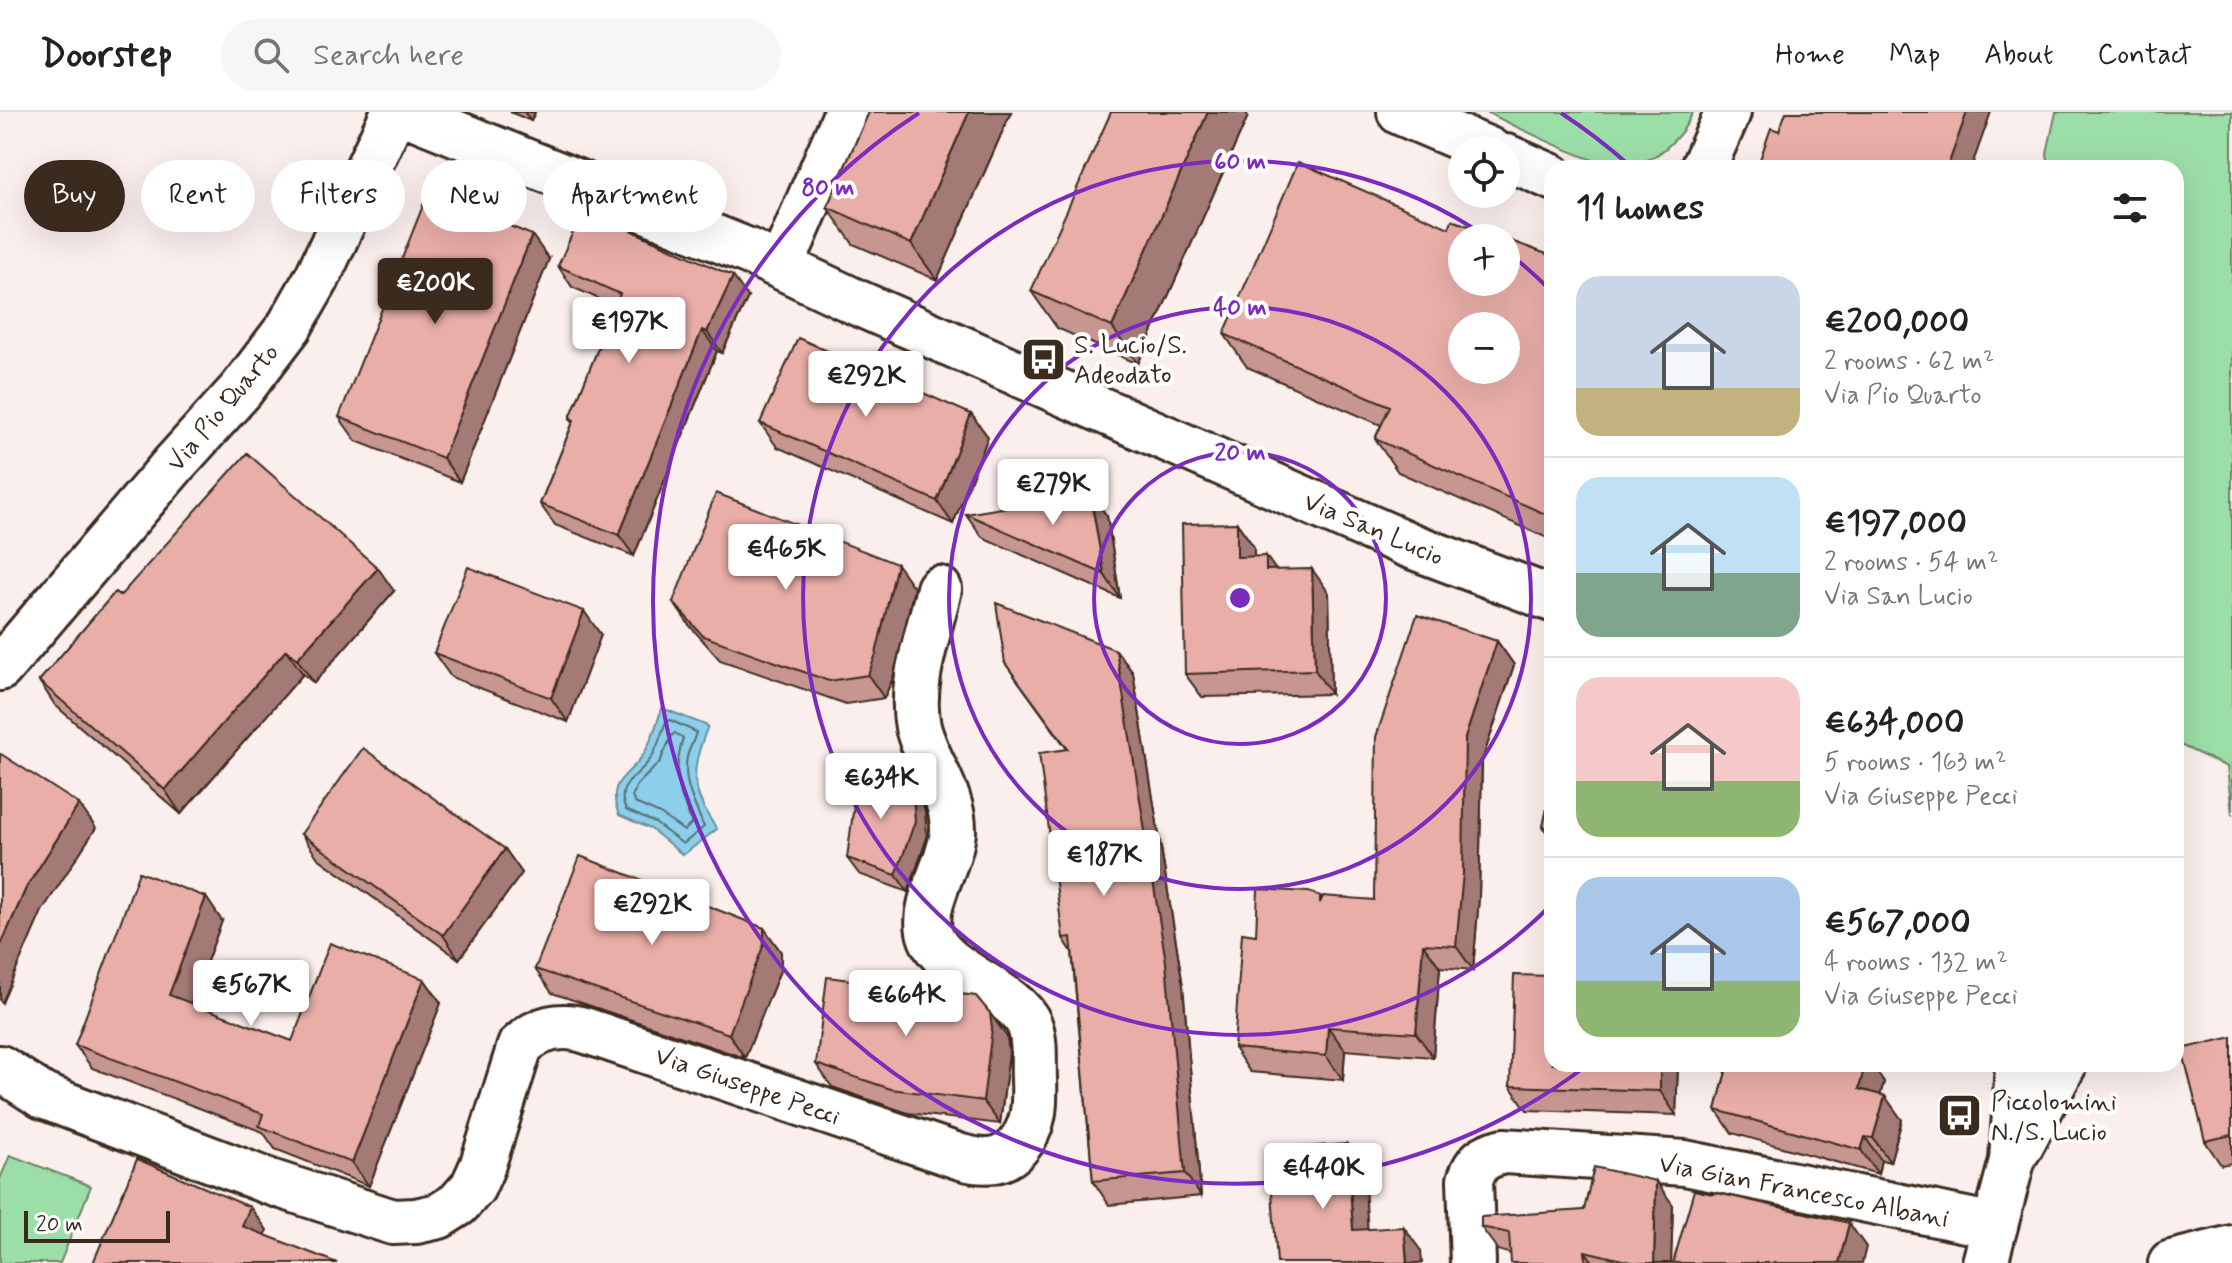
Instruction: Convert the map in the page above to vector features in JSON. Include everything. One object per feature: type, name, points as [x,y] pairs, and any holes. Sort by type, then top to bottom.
[{"type":"street","name":"Via Pio Quarto","points":[[0,668],[241,390],[289,327],[317,278],[394,112]]},
{"type":"street","name":"Via San Lucio","points":[[403,112],[781,266],[1409,545],[1544,596]]},
{"type":"street","points":[[781,266],[847,112]]},
{"type":"street","points":[[1400,112],[1456,136]]},
{"type":"street","points":[[1707,160],[1728,112]]},
{"type":"street","points":[[1520,163],[1544,174]]},
{"type":"street","name":"Via Giuseppe Pecci","points":[[0,1068],[43,1096],[270,1182],[393,1222],[439,1216],[458,1204],[473,1187],[520,1046],[540,1031],[555,1027],[570,1026],[584,1030],[961,1157],[988,1162],[997,1160],[1014,1151],[1026,1136],[1036,1106],[1032,1034],[1026,1017],[942,954],[929,935],[929,914],[953,830],[950,810],[921,738],[916,714],[916,686],[939,589]]},
{"type":"street","points":[[1990,1244],[2012,1161],[2018,1072]]},
{"type":"street","points":[[2012,1161],[2060,1072]]},
{"type":"street","name":"Via Gian Francesco Albani","points":[[1473,1263],[1470,1180],[1481,1158],[1504,1151],[1685,1163],[1990,1244]]},
{"type":"street","points":[[2171,1263],[2232,1248]]},
{"type":"green space","points":[[1486,112],[1693,112],[1674,140],[1647,160],[1594,160]]},
{"type":"green space","points":[[2056,112],[2232,112],[2232,815],[2227,767],[2184,747],[2184,160],[2048,160]]},
{"type":"green space","points":[[10,1155],[91,1186],[60,1263],[0,1263],[0,1179]]},
{"type":"water","points":[[662,708],[708,726],[698,755],[695,779],[701,802],[717,829],[683,855],[651,829],[619,815],[615,802],[618,785],[646,750]]},
{"type":"building","points":[[869,112],[969,112],[911,244],[827,207]]},
{"type":"building","points":[[1111,112],[1208,112],[1112,327],[1031,291]]},
{"type":"building","points":[[1786,112],[1967,112],[1950,160],[1760,160],[1771,128],[1779,131]]},
{"type":"building","points":[[1298,162],[1448,228],[1448,296],[1520,296],[1520,244],[1544,253],[1544,513],[1375,439],[1390,406],[1224,334]]},
{"type":"building","points":[[421,211],[421,232],[525,232],[532,235],[443,458],[339,417]]},
{"type":"building","points":[[573,232],[634,232],[733,276],[707,332],[702,330],[619,535],[540,504],[574,420],[570,418],[620,294],[558,266]]},
{"type":"building","points":[[798,338],[971,414],[937,501],[760,423]]},
{"type":"building","points":[[247,453],[378,568],[297,659],[286,650],[165,790],[39,681],[115,592],[120,596]]},
{"type":"building","points":[[716,493],[897,564],[876,654],[868,675],[829,681],[703,636],[673,602]]},
{"type":"building","points":[[1090,493],[1104,574],[966,514]]},
{"type":"building","points":[[1237,523],[1237,557],[1266,556],[1266,570],[1312,569],[1315,670],[1185,674],[1182,524]]},
{"type":"building","points":[[468,567],[584,611],[551,698],[434,653]]},
{"type":"building","points":[[996,603],[1116,650],[1166,962],[1185,1173],[1093,1181],[1071,937],[1063,938],[1039,753],[1068,749],[1005,663]]},
{"type":"building","points":[[1417,615],[1497,641],[1465,738],[1463,873],[1456,946],[1423,944],[1416,1033],[1328,1027],[1326,1056],[1234,1048],[1242,933],[1256,935],[1258,889],[1309,892],[1320,896],[1320,903],[1323,896],[1374,900],[1376,737]]},
{"type":"building","points":[[363,748],[505,849],[443,935],[301,834]]},
{"type":"building","points":[[0,756],[79,804],[26,888],[0,947]]},
{"type":"building","points":[[859,766],[910,784],[915,821],[896,875],[847,858]]},
{"type":"building","points":[[580,856],[764,928],[764,944],[729,1034],[535,969]]},
{"type":"building","points":[[139,872],[206,897],[169,995],[292,1041],[330,943],[424,979],[352,1163],[259,1126],[263,1114],[75,1045]]},
{"type":"building","points":[[1514,975],[1544,976],[1544,1072],[1660,1072],[1660,1091],[1510,1086]]},
{"type":"building","points":[[827,977],[976,996],[990,1013],[992,1029],[983,1101],[891,1089],[816,1064]]},
{"type":"building","points":[[2232,1037],[2232,1135],[2205,1141],[2184,1049]]},
{"type":"building","points":[[1726,1072],[1863,1072],[1859,1089],[1885,1096],[1873,1138],[1865,1137],[1861,1150],[1716,1110]]},
{"type":"building","points":[[1347,1144],[1353,1230],[1404,1227],[1407,1263],[1277,1263],[1269,1149]]},
{"type":"building","points":[[137,1159],[250,1207],[242,1226],[337,1263],[93,1263]]},
{"type":"building","points":[[1594,1167],[1656,1181],[1654,1263],[1635,1263],[1585,1251],[1586,1263],[1511,1263],[1509,1233],[1481,1227],[1481,1217],[1584,1210]]},
{"type":"building","points":[[1694,1190],[1849,1223],[1839,1263],[1673,1263]]},
{"type":"place","name":"S. Lucio/S. Adeodato","points":[[1043,359]]},
{"type":"place","name":"Piccolomini N./S. Lucio","points":[[1960,1116]]}]
